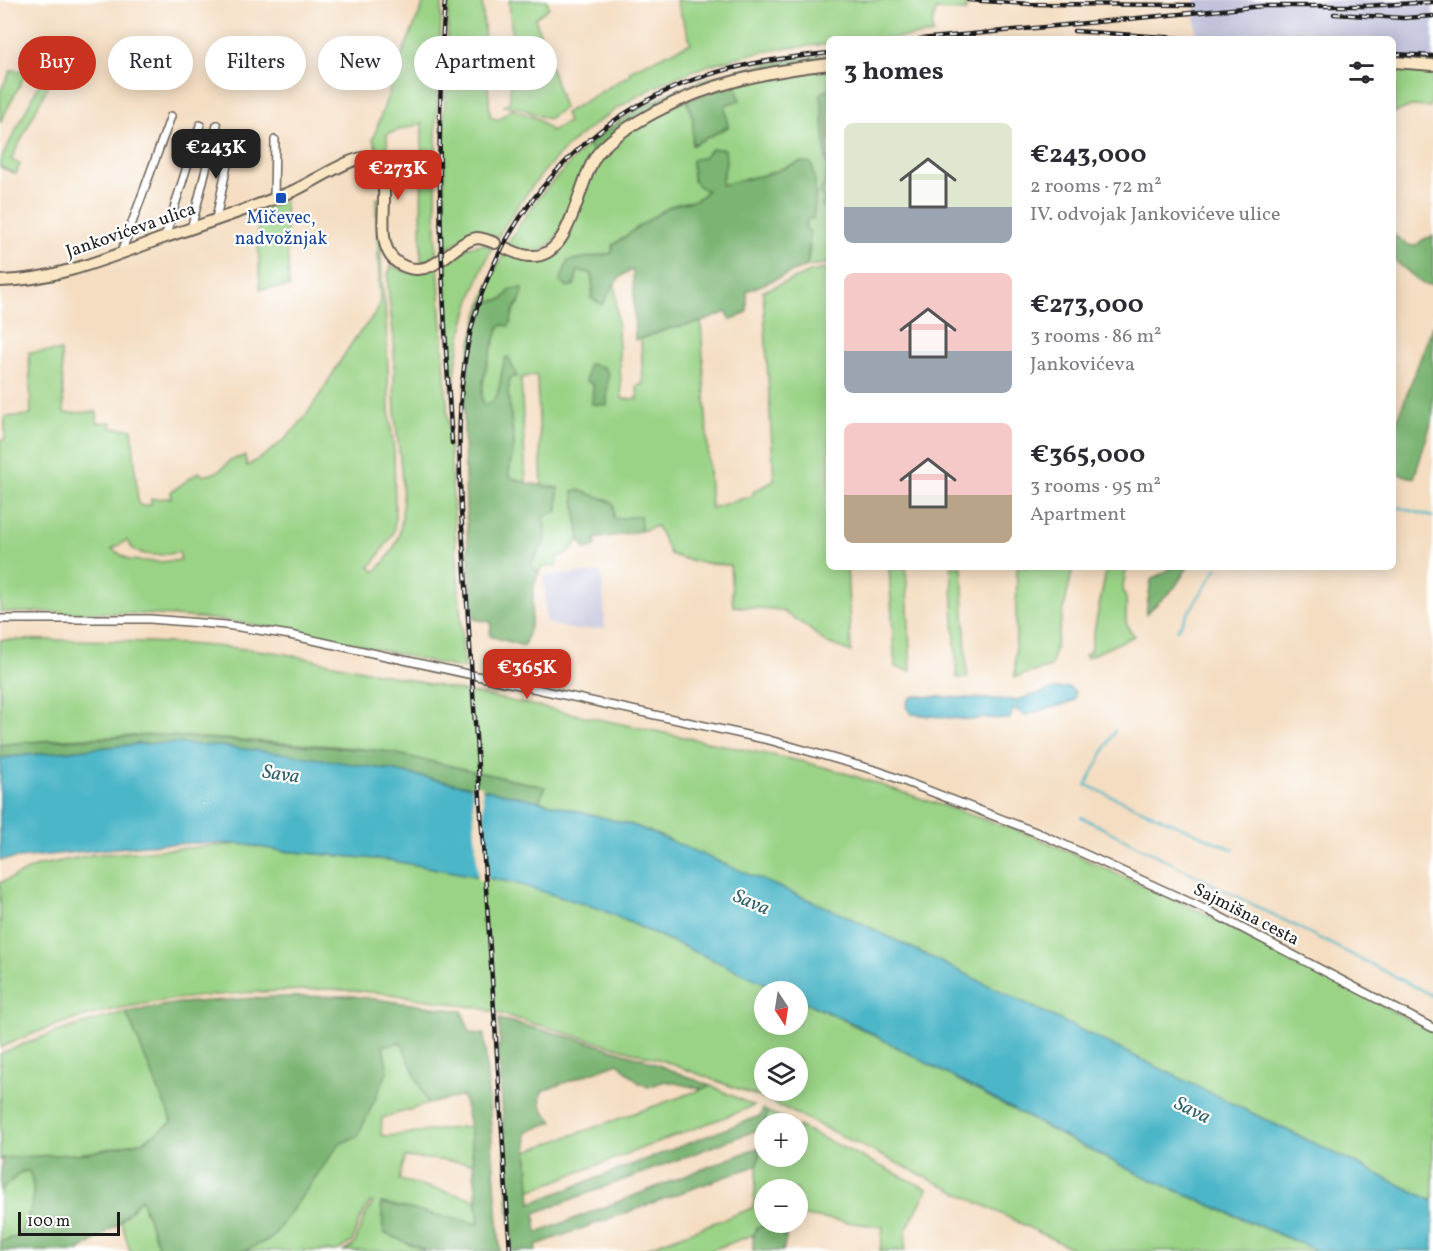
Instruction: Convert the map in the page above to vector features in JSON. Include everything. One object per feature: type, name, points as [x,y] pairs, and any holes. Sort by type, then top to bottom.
[{"type":"main road","points":[[1396,62],[1433,64]]},
{"type":"main road","name":"Jankovićeva ulica","points":[[0,281],[42,277],[122,253],[274,198],[313,182],[354,159],[367,156],[375,158],[381,170],[385,242],[389,255],[398,263],[411,269],[425,267],[434,264],[474,239],[484,239],[521,254],[534,256],[544,254],[554,248],[565,231],[587,170],[593,160],[618,135],[649,115],[696,93],[734,80],[826,64]]},
{"type":"street","points":[[122,253],[171,116]]},
{"type":"street","points":[[165,237],[200,125]]},
{"type":"street","points":[[191,229],[217,125]]},
{"type":"street","points":[[274,198],[275,140]]},
{"type":"street","points":[[216,219],[230,150]]},
{"type":"street","name":"Sajmišna cesta","points":[[0,619],[150,619],[290,635],[759,738],[812,752],[897,778],[1043,835],[1209,911],[1433,1028]]},
{"type":"shaded area","points":[[1194,0],[1433,0],[1433,62],[1396,60],[1396,36],[1197,36]]},
{"type":"shaded area","points":[[602,572],[605,628],[575,630],[546,623],[544,576]]},
{"type":"green space","points":[[425,0],[442,0],[440,36],[414,36],[414,90],[438,90],[436,256],[421,263],[422,123],[387,134],[388,172],[373,139],[390,90],[402,90],[403,52]]},
{"type":"green space","points":[[449,0],[482,0],[484,36],[447,36]]},
{"type":"green space","points":[[509,0],[547,0],[549,8],[535,18],[541,36],[512,36]]},
{"type":"green space","points":[[676,0],[947,0],[966,2],[966,11],[936,10],[932,24],[933,34],[826,36],[826,44],[750,54],[695,70],[653,88],[595,124],[565,149],[523,198],[497,238],[489,234],[475,233],[444,251],[443,142],[445,90],[488,90],[490,116],[498,120],[510,110],[514,110],[538,119],[551,131],[568,122],[565,113],[631,74],[629,71],[691,43]]},
{"type":"green space","points":[[826,55],[826,63],[706,85],[595,152],[587,146],[641,107],[670,93],[732,72]]},
{"type":"green space","points":[[1396,67],[1433,69],[1433,92],[1430,107],[1411,106],[1396,112]]},
{"type":"green space","points":[[826,69],[826,91],[821,93],[826,175],[820,193],[825,198],[826,263],[807,266],[810,247],[805,227],[807,219],[813,219],[816,192],[800,162],[768,174],[721,185],[726,162],[724,149],[711,149],[704,157],[692,161],[693,181],[707,190],[699,198],[679,203],[658,214],[613,245],[612,253],[568,261],[574,285],[578,271],[591,273],[593,287],[591,298],[615,283],[622,399],[638,399],[637,386],[643,384],[641,339],[668,329],[701,322],[711,508],[752,496],[754,491],[774,481],[763,291],[811,272],[826,269],[826,570],[847,570],[851,652],[825,642],[781,610],[733,606],[730,565],[699,562],[670,554],[657,526],[641,531],[640,516],[614,519],[607,499],[591,496],[578,490],[573,491],[580,541],[576,542],[569,552],[557,557],[557,566],[542,567],[539,572],[535,570],[531,562],[546,538],[543,518],[558,511],[558,488],[542,486],[537,375],[521,378],[526,483],[509,477],[514,443],[508,393],[510,377],[516,377],[509,358],[495,402],[489,405],[483,404],[482,395],[487,365],[499,327],[520,302],[507,296],[503,299],[482,303],[505,252],[526,260],[542,261],[554,255],[563,245],[570,231],[588,179],[598,161],[620,138],[642,123],[687,100],[693,119],[693,145],[728,127],[725,105],[736,84],[794,72]]},
{"type":"green space","points":[[11,70],[18,70],[18,88],[0,123],[0,92]]},
{"type":"green space","points":[[736,84],[740,100],[725,105],[728,127],[692,145],[693,119],[687,100]]},
{"type":"green space","points":[[557,86],[564,108],[548,119],[517,107],[504,106],[510,101],[510,90],[557,90]]},
{"type":"green space","points":[[36,90],[46,90],[11,160],[20,164],[16,174],[0,167],[0,161]]},
{"type":"green space","points":[[826,91],[826,156],[821,93]]},
{"type":"green space","points":[[587,146],[595,152],[587,163],[563,225],[555,238],[546,248],[534,252],[507,245],[543,192]]},
{"type":"green space","points":[[711,149],[725,149],[726,162],[721,185],[768,174],[800,162],[811,163],[815,198],[813,219],[807,219],[805,227],[810,232],[807,266],[747,291],[747,312],[735,319],[730,319],[727,312],[701,322],[668,329],[635,340],[633,270],[618,279],[602,305],[591,298],[593,287],[591,273],[578,271],[574,285],[568,287],[560,282],[568,261],[612,253],[613,245],[655,216],[672,206],[701,197],[707,190],[695,182],[692,160],[704,157]]},
{"type":"green space","points":[[826,175],[826,210],[822,205],[825,198],[820,193]]},
{"type":"green space","points":[[379,198],[389,410],[394,451],[395,521],[393,534],[370,566],[374,572],[392,550],[399,535],[402,509],[402,480],[395,405],[394,343],[388,275],[391,266],[415,272],[438,266],[464,669],[311,635],[218,620],[137,614],[0,612],[0,440],[5,440],[5,417],[31,415],[29,352],[61,351],[64,413],[97,412],[97,423],[111,422],[111,428],[132,429],[138,503],[141,506],[151,505],[151,499],[171,498],[171,492],[199,472],[204,476],[212,474],[222,469],[230,460],[245,456],[247,466],[268,453],[299,425],[343,356],[378,309],[380,304],[376,199]],"holes":[[[127,540],[131,546],[149,555],[179,552],[181,560],[159,562],[129,560],[112,549]]]},
{"type":"green space","points":[[285,201],[289,287],[260,289],[257,211]]},
{"type":"green space","points":[[1396,236],[1408,245],[1415,246],[1433,236],[1433,285],[1423,284],[1396,262]]},
{"type":"green space","points":[[483,244],[492,247],[464,324],[456,362],[453,405],[445,263],[469,247]]},
{"type":"green space","points":[[522,288],[522,295],[509,326],[499,327],[482,386],[482,396],[483,404],[490,403],[494,399],[506,357],[509,358],[517,377],[510,377],[508,393],[514,443],[509,477],[526,483],[558,488],[558,511],[543,518],[546,538],[531,562],[535,570],[539,572],[534,585],[531,623],[524,646],[490,636],[491,622],[474,619],[467,530],[464,432],[467,367],[475,324],[482,303],[503,299],[511,289]]},
{"type":"green space","points":[[1433,325],[1433,417],[1414,478],[1396,474],[1396,423]]},
{"type":"green space","points":[[588,364],[603,367],[608,373],[607,405],[592,404],[593,384],[586,381]]},
{"type":"green space","points":[[578,490],[614,504],[614,519],[640,516],[641,531],[595,539],[596,546],[585,549],[580,541],[573,491]]},
{"type":"green space","points":[[889,570],[906,570],[911,671],[895,667]]},
{"type":"green space","points":[[951,570],[962,570],[967,678],[957,678]]},
{"type":"green space","points":[[1017,570],[1072,570],[1051,667],[1015,677]]},
{"type":"green space","points":[[1106,570],[1126,570],[1123,588],[1126,598],[1126,623],[1134,636],[1086,658],[1085,655],[1090,652]]},
{"type":"green space","points":[[1168,570],[1186,570],[1175,587],[1146,614],[1151,580]]},
{"type":"green space","points":[[0,640],[141,642],[281,653],[804,762],[842,772],[1036,837],[1206,914],[1433,1032],[1433,1201],[842,914],[636,826],[539,801],[544,787],[384,751],[333,746],[156,735],[62,739],[0,745]]},
{"type":"green space","points":[[156,735],[384,751],[545,787],[539,801],[390,770],[219,746],[138,744],[0,758],[0,745]]},
{"type":"green space","points":[[241,844],[283,851],[389,860],[514,883],[600,909],[760,981],[754,981],[754,1035],[808,1035],[808,1004],[1121,1165],[1318,1251],[1077,1251],[808,1120],[808,1113],[795,1113],[770,1101],[808,1101],[808,1047],[754,1047],[754,1095],[661,1060],[480,1008],[384,993],[329,989],[203,996],[120,1008],[39,1031],[0,1048],[0,883],[37,866],[91,855]]},
{"type":"green space","points":[[352,996],[462,1011],[470,1033],[484,1034],[500,1251],[426,1251],[384,1233],[381,1203],[479,1224],[470,1126],[463,1096],[428,1104],[401,1042],[383,1046],[388,1071],[358,1136],[339,1144],[272,1238],[244,1251],[160,1251],[141,1199],[117,1225],[79,1251],[0,1251],[1,1242],[19,1236],[30,1212],[33,1196],[29,1171],[21,1172],[0,1191],[2,1158],[88,1153],[144,1141],[172,1122],[126,1012],[180,1003],[274,997]]},
{"type":"green space","points":[[126,1012],[173,1122],[144,1141],[88,1153],[0,1160],[0,1054],[62,1030]]},
{"type":"green space","points":[[499,1019],[582,1040],[643,1059],[711,1086],[703,1089],[665,1081],[648,1087],[638,1082],[618,1063],[542,1091],[541,1104],[553,1122],[526,1132],[531,1203],[754,1118],[754,1131],[535,1213],[537,1233],[754,1149],[754,1166],[536,1245],[536,1251],[512,1251],[498,1046],[500,1046]]},
{"type":"green space","points":[[401,1042],[428,1104],[382,1118],[381,1135],[470,1126],[473,1163],[405,1157],[399,1180],[476,1199],[479,1225],[381,1203],[384,1233],[426,1251],[344,1251],[355,1243],[364,1218],[373,1203],[370,1202],[359,1221],[352,1242],[337,1251],[244,1251],[272,1238],[339,1144],[358,1136],[370,1110],[383,1045]]},
{"type":"green space","points":[[711,1086],[754,1106],[529,1191],[527,1151]]},
{"type":"green space","points":[[808,1131],[928,1189],[906,1230],[905,1251],[880,1251],[883,1227],[808,1216],[808,1179],[756,1179],[758,1167],[808,1167]]},
{"type":"green space","points":[[29,1171],[33,1196],[27,1220],[19,1236],[0,1242],[0,1191],[21,1172]]},
{"type":"green space","points":[[141,1199],[160,1251],[130,1251],[121,1221]]},
{"type":"green space","points":[[754,1199],[753,1235],[709,1251],[639,1251],[753,1208]]},
{"type":"green space","points":[[754,1233],[781,1233],[786,1239],[783,1251],[753,1251]]},
{"type":"water","points":[[1068,687],[1075,691],[1075,700],[1026,715],[1013,709],[1010,719],[972,720],[911,714],[906,707],[909,699],[915,696],[1016,700]]},
{"type":"water","name":"Sava","points":[[172,743],[219,746],[390,770],[539,801],[636,826],[842,914],[1433,1201],[1433,1251],[1318,1251],[1136,1173],[852,1023],[808,1003],[808,981],[760,981],[600,909],[514,883],[388,860],[283,851],[241,844],[146,845],[0,860],[0,758],[138,744]]},
{"type":"pier","points":[[472,784],[482,786],[488,882],[478,880]]},
{"type":"waterway","points":[[1396,507],[1433,517]]},
{"type":"waterway","points":[[1177,630],[1216,570]]},
{"type":"waterway","points":[[1115,730],[1086,785],[1234,850]]},
{"type":"waterway","points":[[1081,817],[1433,996]]},
{"type":"railway","points":[[445,0],[440,166],[442,277],[452,443]]},
{"type":"railway","points":[[968,0],[1030,4],[1193,5]]},
{"type":"railway","points":[[951,36],[1263,6],[1364,6],[1433,2]]},
{"type":"railway","points":[[1334,14],[1404,18],[1433,16]]},
{"type":"railway","points":[[1074,31],[1149,36]]},
{"type":"railway","points":[[510,1251],[461,511],[460,406],[468,343],[479,302],[495,262],[516,225],[540,190],[569,158],[601,130],[637,106],[694,80],[751,64],[826,53]]},
{"type":"railway","points":[[1396,54],[1433,56]]},
{"type":"place","name":"Mičevec, nadvožnjak","points":[[281,198]]}]
